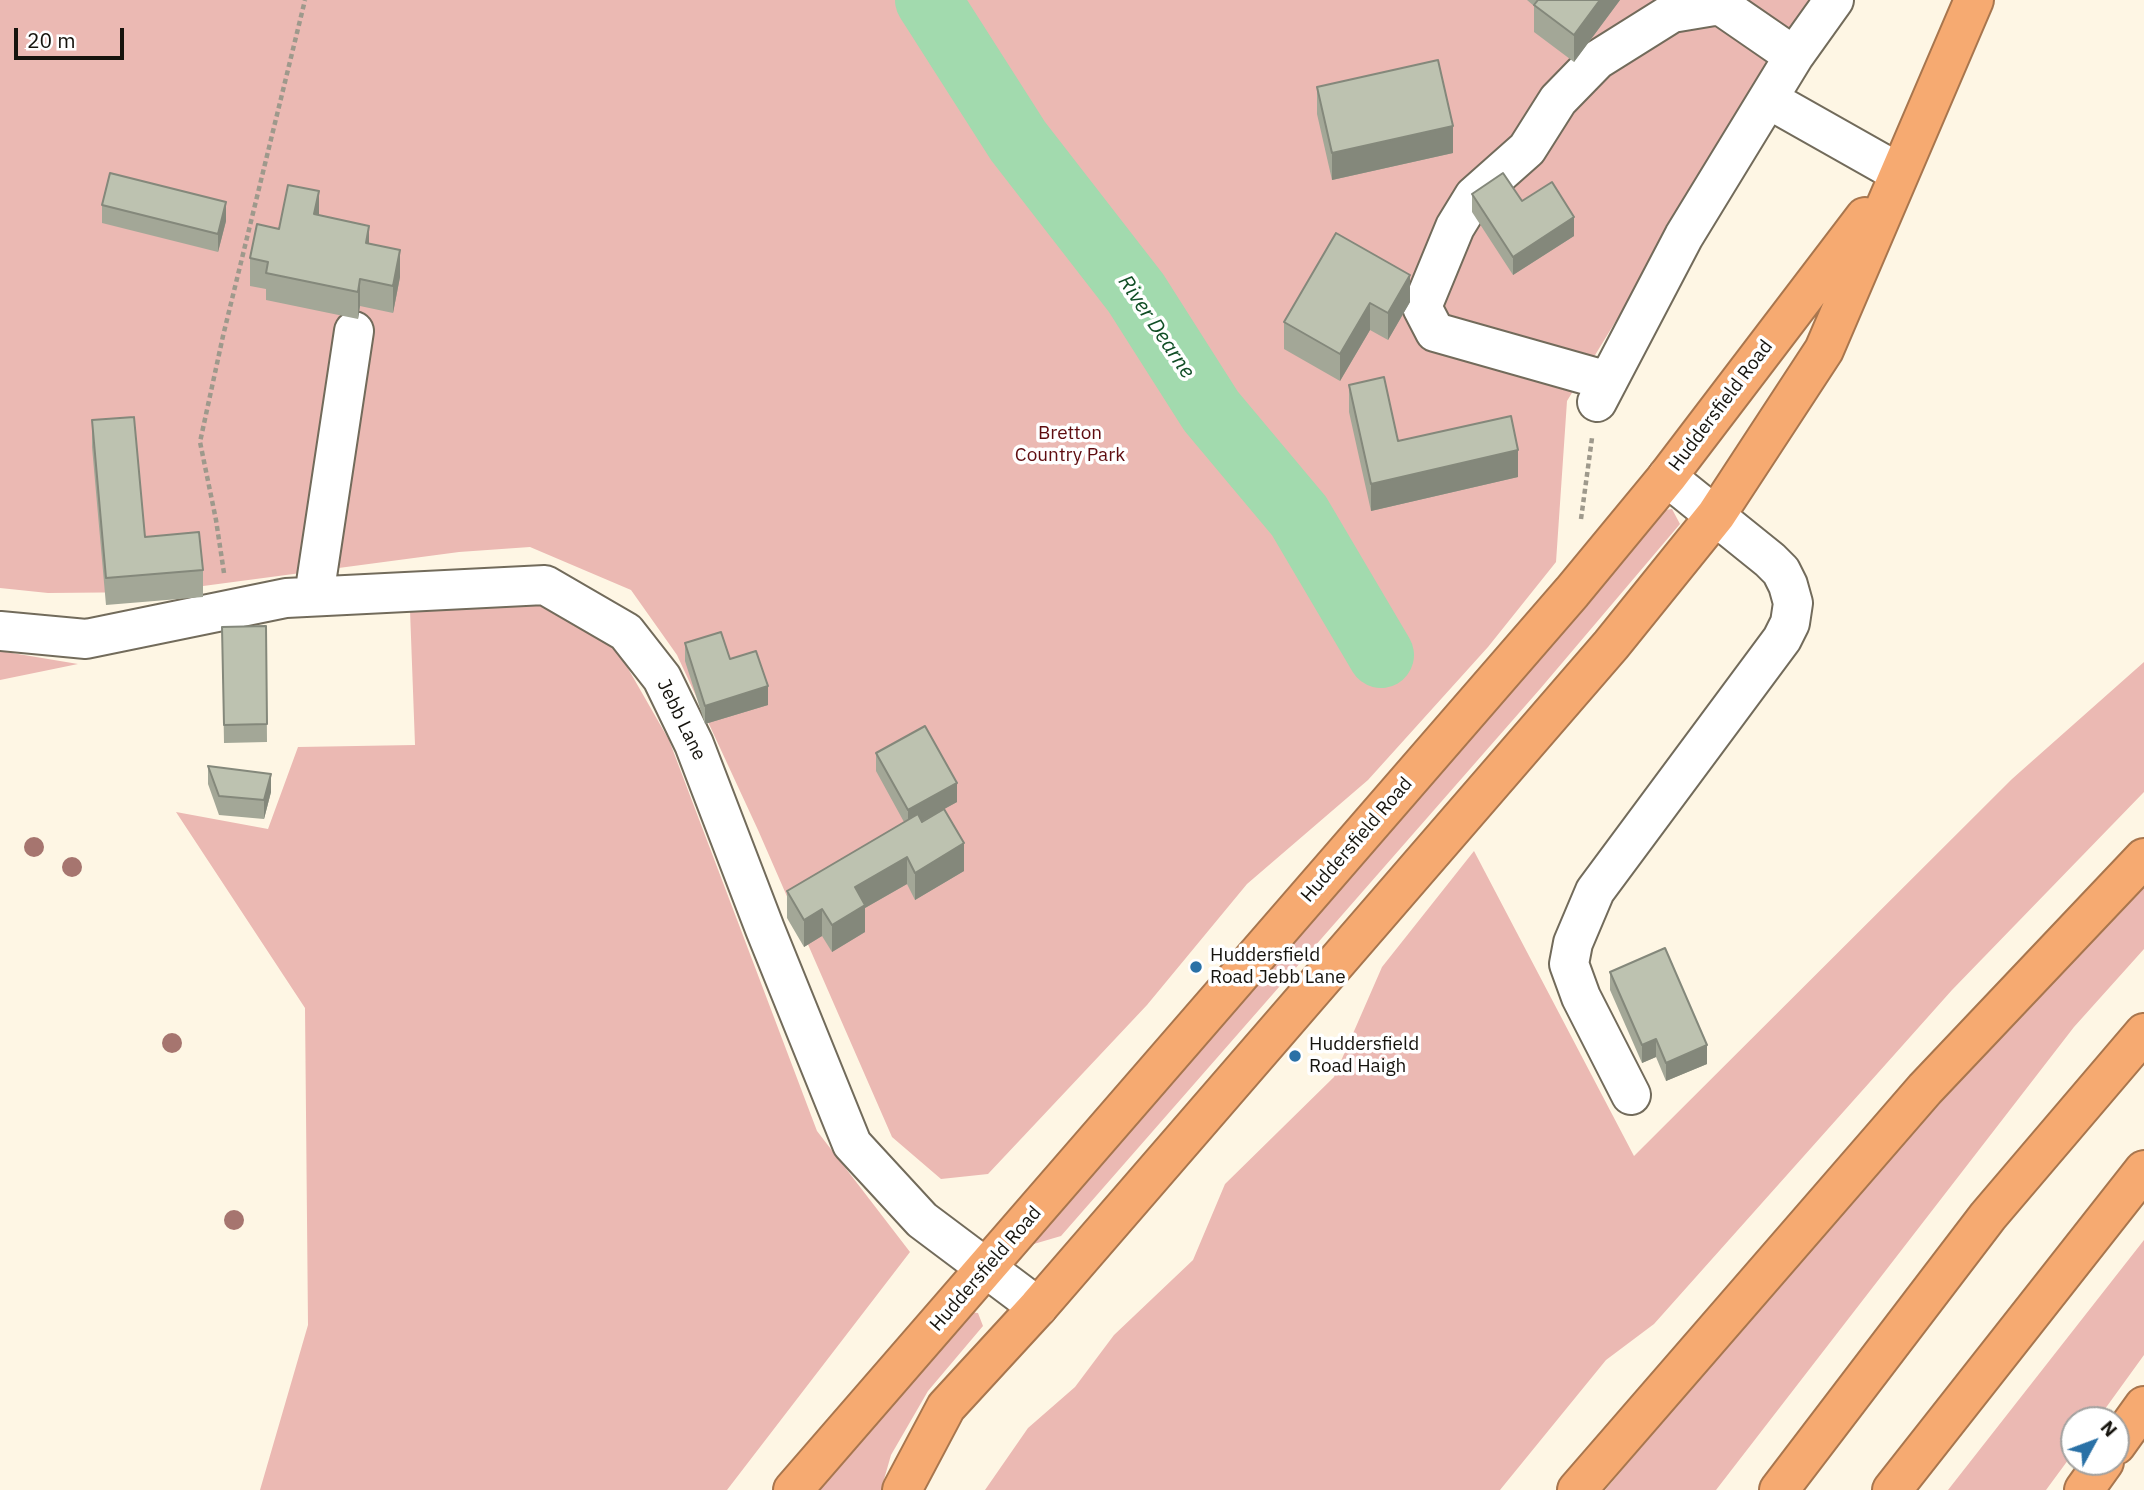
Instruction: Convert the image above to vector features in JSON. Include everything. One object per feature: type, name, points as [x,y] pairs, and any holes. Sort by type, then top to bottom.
[{"type":"highway","name":"Huddersfield Road","points":[[902,1490],[946,1407],[1038,1307],[1611,645],[1716,516],[1824,350],[1974,0]]},
{"type":"highway","name":"Huddersfield Road","points":[[793,1490],[1563,603],[1667,477],[1899,173]]},
{"type":"highway","points":[[1577,1490],[1924,1089],[2144,858]]},
{"type":"highway","points":[[1779,1490],[1987,1216],[2144,1033]]},
{"type":"highway","points":[[1892,1490],[2144,1170]]},
{"type":"highway","points":[[2130,1426],[2144,1406]]},
{"type":"street","points":[[1794,56],[1718,2],[1672,13],[1597,60],[1558,100],[1527,149],[1474,196],[1455,227],[1422,307],[1435,332],[1602,391],[1684,236],[1794,56],[1834,0]]},
{"type":"street","points":[[1768,99],[1899,173]]},
{"type":"street","points":[[314,596],[354,331]]},
{"type":"street","points":[[1631,1096],[1580,997],[1569,964],[1573,943],[1595,891],[1782,639],[1790,623],[1793,603],[1781,572],[1760,551],[1667,477]]},
{"type":"street","name":"Jebb Lane","points":[[0,631],[86,639],[286,598],[545,585],[626,632],[662,678],[694,744],[852,1144],[922,1220],[1038,1307]]},
{"type":"path","points":[[229,608],[216,520],[200,442],[223,336],[305,0]]},
{"type":"path","points":[[1581,524],[1602,391]]},
{"type":"green space","name":"Bretton Country Park","points":[[0,0],[1815,0],[1567,401],[1556,562],[1488,647],[1368,780],[1247,884],[1147,1005],[988,1174],[941,1179],[892,1137],[758,830],[677,655],[631,590],[530,547],[459,552],[158,592],[48,593],[0,588]]},
{"type":"green space","points":[[1672,509],[1680,524],[1540,689],[1061,1236],[1027,1246],[1658,511]]},
{"type":"green space","points":[[540,605],[618,651],[669,740],[817,1131],[910,1252],[727,1490],[260,1490],[308,1325],[305,1008],[176,812],[268,829],[298,747],[415,745],[410,610]]},
{"type":"green space","points":[[0,651],[78,664],[0,680]]},
{"type":"green space","points":[[2144,662],[2144,792],[1952,990],[1654,1324],[1606,1360],[1500,1490],[985,1490],[1028,1428],[1075,1387],[1114,1335],[1193,1260],[1225,1184],[1334,1077],[1382,967],[1474,851],[1634,1156],[2012,779]]},
{"type":"green space","points":[[2144,885],[2144,949],[2074,1027],[1716,1490],[1605,1490],[1908,1133]]},
{"type":"green space","points":[[2144,1240],[2144,1355],[2107,1406],[2060,1406],[2060,1471],[2046,1490],[1948,1490]]},
{"type":"green space","points":[[969,1312],[978,1313],[983,1326],[928,1391],[891,1455],[881,1490],[815,1490]]},
{"type":"building","points":[[1538,0],[1600,0],[1574,35],[1534,5]]},
{"type":"building","points":[[1438,60],[1453,126],[1332,153],[1317,87]]},
{"type":"building","points":[[110,173],[226,202],[218,234],[102,205]]},
{"type":"building","points":[[1503,173],[1522,201],[1552,182],[1574,217],[1513,257],[1472,194]]},
{"type":"building","points":[[288,185],[319,191],[314,214],[369,226],[366,243],[400,250],[393,286],[360,279],[358,292],[266,273],[268,262],[250,258],[257,224],[279,229]]},
{"type":"building","points":[[1336,233],[1410,275],[1388,313],[1370,303],[1340,354],[1284,322]]},
{"type":"building","points":[[1384,377],[1398,441],[1511,416],[1518,450],[1371,484],[1349,385]]},
{"type":"building","points":[[134,417],[145,537],[199,532],[203,570],[106,578],[92,420]]},
{"type":"building","points":[[266,626],[267,724],[224,725],[222,627]]},
{"type":"building","points":[[721,632],[730,659],[756,651],[768,686],[705,706],[685,643]]},
{"type":"building","points":[[925,726],[957,783],[908,810],[876,753]]},
{"type":"building","points":[[208,766],[271,774],[264,800],[219,796]]},
{"type":"building","points":[[944,809],[964,843],[915,873],[907,857],[855,887],[865,905],[832,925],[822,909],[804,920],[787,891],[918,814],[922,822]]},
{"type":"building","points":[[1665,948],[1707,1045],[1666,1063],[1656,1039],[1642,1045],[1610,972]]},
{"type":"waterway","name":"River Dearne","points":[[928,0],[1018,141],[1136,293],[1211,411],[1299,516],[1381,655]]},
{"type":"place","name":"Huddersfield Road Jebb Lane","points":[[1196,967]]},
{"type":"place","name":"Huddersfield Road Haigh","points":[[1295,1056]]}]
